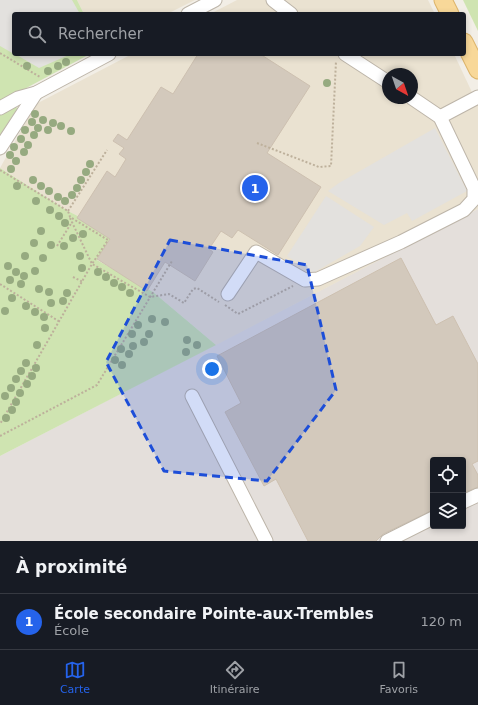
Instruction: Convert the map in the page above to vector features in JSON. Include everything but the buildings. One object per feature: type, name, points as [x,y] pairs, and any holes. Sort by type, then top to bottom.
[{"type":"main road","points":[[443,0],[449,12]]},
{"type":"main road","points":[[466,46],[478,70]]},
{"type":"lane","points":[[192,12],[216,0]]},
{"type":"lane","points":[[273,0],[288,12]]},
{"type":"lane","points":[[0,108],[18,98],[36,93],[105,56]]},
{"type":"lane","points":[[343,56],[382,79]]},
{"type":"lane","points":[[0,148],[36,93]]},
{"type":"lane","points":[[440,117],[478,97]]},
{"type":"lane","points":[[228,294],[256,252],[305,280],[318,279],[401,242],[464,210],[474,199],[474,188],[440,117],[418,102]]},
{"type":"lane","points":[[192,396],[266,541]]},
{"type":"lane","points":[[466,501],[478,495]]},
{"type":"lane","points":[[387,541],[430,520]]},
{"type":"path","points":[[0,53],[41,77]]},
{"type":"path","points":[[257,143],[319,167],[331,166],[341,56]]},
{"type":"path","points":[[68,211],[107,150]]},
{"type":"path","points":[[0,170],[68,211],[92,264],[150,297]]},
{"type":"path","points":[[0,424],[92,264],[108,240],[70,217]]},
{"type":"path","points":[[57,246],[72,222]]},
{"type":"path","points":[[0,436],[94,388],[172,261]]},
{"type":"path","points":[[73,276],[83,282]]},
{"type":"path","points":[[0,284],[60,322]]},
{"type":"highlighted area","points":[[170,240],[307,265],[336,390],[267,481],[164,471],[106,362]]},
{"type":"shaded area","points":[[0,0],[72,0],[79,12],[12,12],[12,53],[0,46]]},
{"type":"shaded area","points":[[77,0],[195,0],[171,12],[83,12]]},
{"type":"shaded area","points":[[237,0],[428,0],[434,12],[214,12]]},
{"type":"shaded area","points":[[18,56],[66,56],[39,68]]},
{"type":"shaded area","points":[[128,56],[455,56],[478,105],[478,209],[216,345],[153,292],[97,259],[113,234],[68,211],[0,168],[36,104]]},
{"type":"shaded area","points":[[435,128],[467,191],[412,221],[407,213],[384,225],[328,191],[339,183]]},
{"type":"shaded area","points":[[326,196],[374,227],[360,246],[313,273],[287,256]]},
{"type":"shaded area","points":[[478,209],[478,541],[0,541],[0,456]]},
{"type":"green space","points":[[0,0],[77,0],[83,12],[12,12],[12,56],[86,56],[0,102]]},
{"type":"green space","points":[[463,0],[478,0],[478,31]]},
{"type":"green space","points":[[16,105],[17,109],[0,135],[0,114]]},
{"type":"green space","points":[[0,168],[68,211],[113,234],[97,260],[153,292],[216,345],[0,456]]},
{"type":"place","name":"École secondaire Pointe-aux-Trembles","points":[[255,188]]}]
